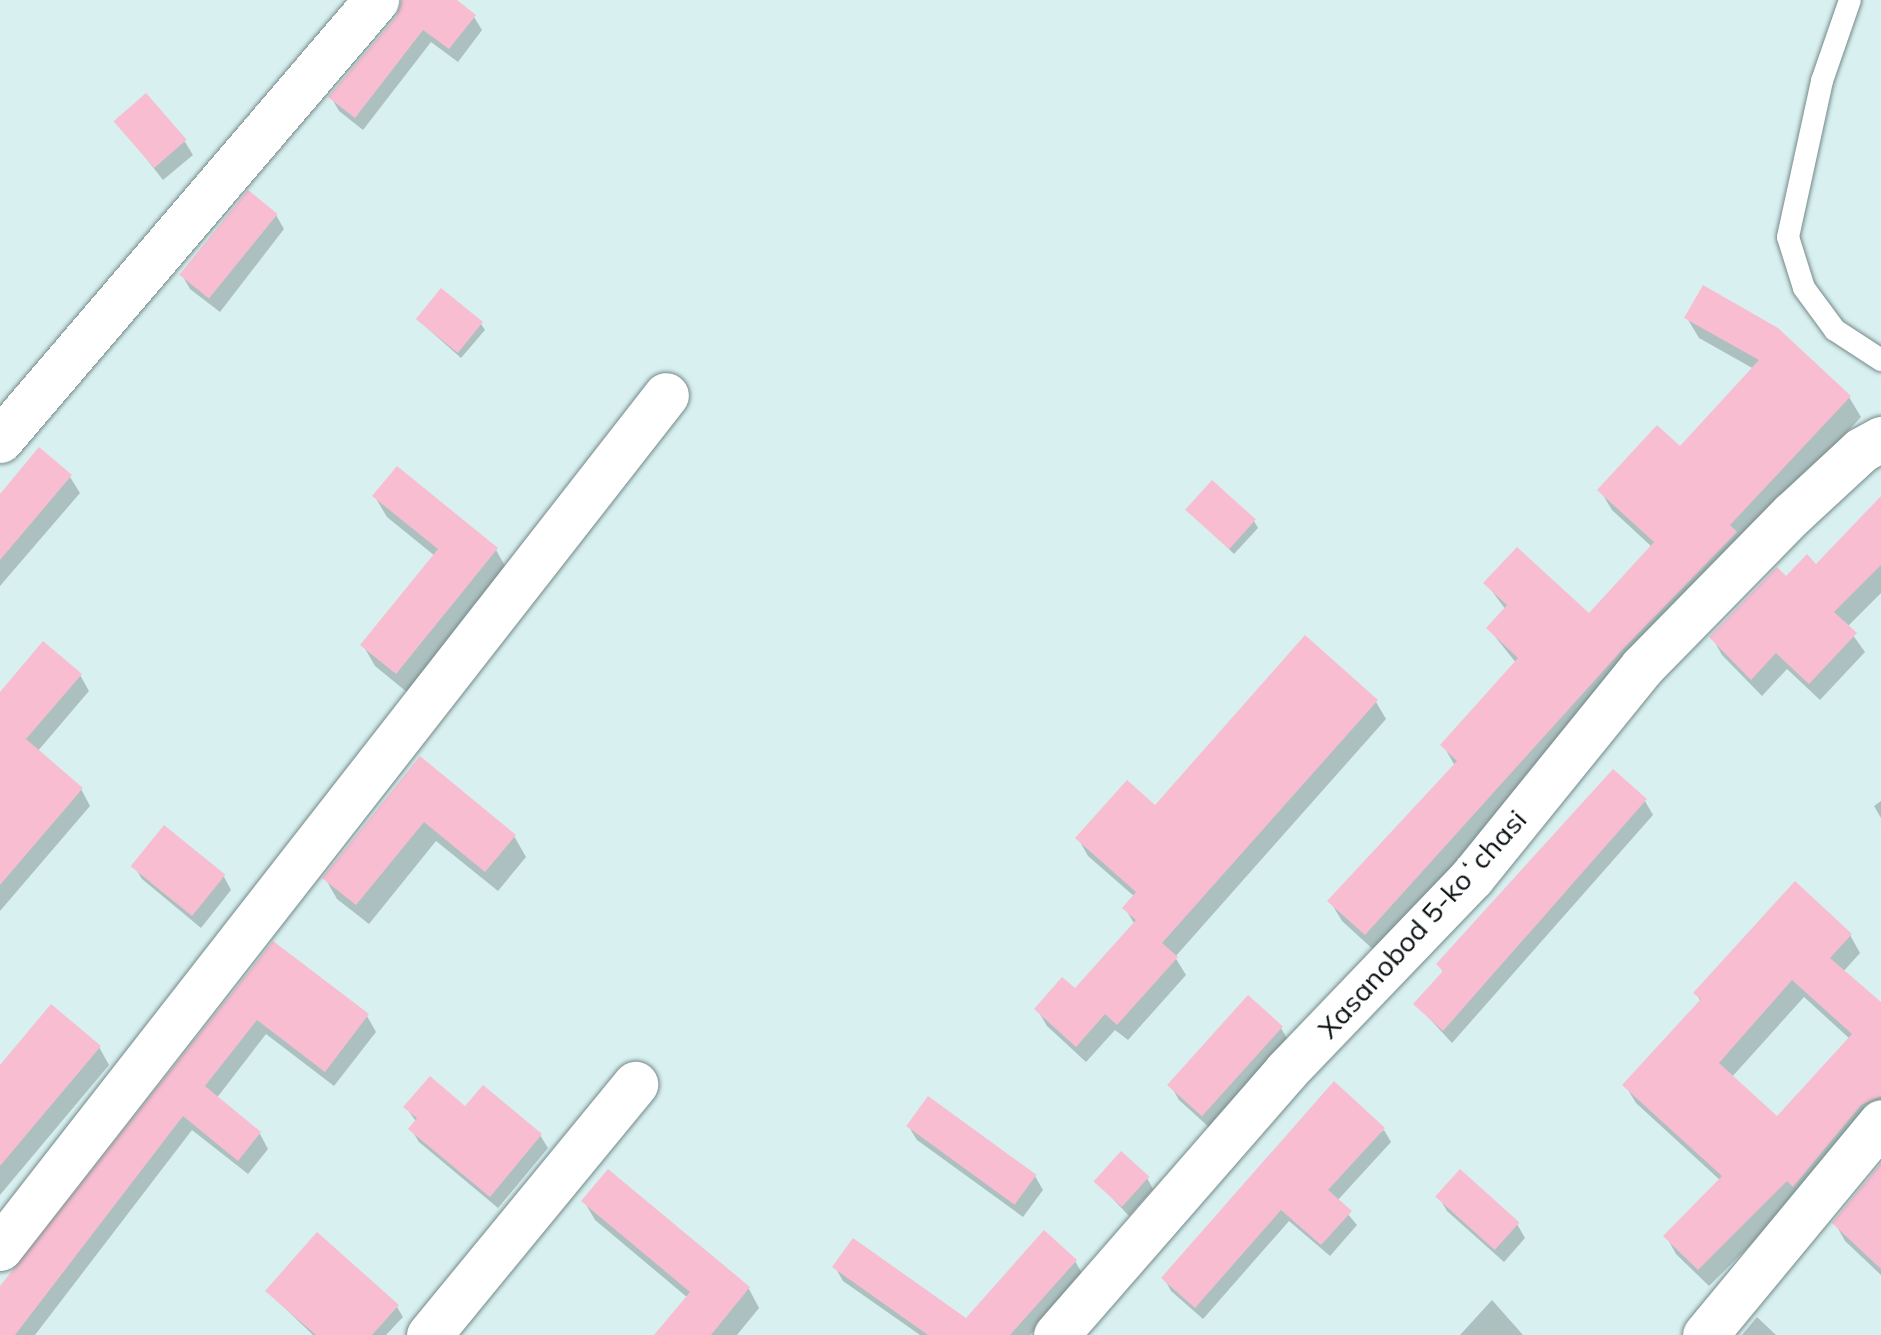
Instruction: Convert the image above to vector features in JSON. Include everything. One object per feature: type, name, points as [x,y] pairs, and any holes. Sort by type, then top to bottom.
[{"type":"street","points":[[0,440],[376,0]]},
{"type":"street","points":[[0,1248],[666,395]]},
{"type":"street","name":"Xasanobod 5-koʻchasi","points":[[1056,1335],[1286,1071],[1472,877],[1642,667],[1792,514],[1861,450],[1881,439]]},
{"type":"street","points":[[429,1335],[635,1084]]},
{"type":"street","points":[[1705,1335],[1881,1122]]},
{"type":"lane","points":[[1850,0],[1822,81],[1788,237],[1804,288],[1835,330],[1881,360]]},
{"type":"building","points":[[402,0],[457,0],[476,15],[449,49],[423,30],[355,118],[328,97],[396,17]]},
{"type":"building","points":[[146,93],[187,140],[154,168],[114,121]]},
{"type":"building","points":[[248,190],[278,214],[209,299],[179,275]]},
{"type":"building","points":[[1703,285],[1778,328],[1851,396],[1730,525],[1737,532],[1623,649],[1365,935],[1327,901],[1457,761],[1440,745],[1518,658],[1486,628],[1507,605],[1483,583],[1517,547],[1589,613],[1654,542],[1597,490],[1657,425],[1680,446],[1759,360],[1684,318]]},
{"type":"building","points":[[441,288],[483,322],[458,353],[416,319]]},
{"type":"building","points":[[39,447],[72,475],[0,560],[0,494]]},
{"type":"building","points":[[397,466],[498,548],[396,674],[360,645],[438,549],[372,496]]},
{"type":"building","points":[[1212,480],[1256,519],[1229,549],[1185,510]]},
{"type":"building","points":[[1881,496],[1881,565],[1834,612],[1857,633],[1809,684],[1776,653],[1751,680],[1709,637],[1777,567],[1786,576],[1807,554],[1816,564]]},
{"type":"building","points":[[1305,635],[1378,700],[1162,943],[1178,957],[1117,1025],[1105,1014],[1076,1047],[1034,1009],[1062,977],[1075,988],[1136,920],[1122,908],[1136,892],[1075,838],[1127,780],[1155,805]]},
{"type":"building","points":[[43,641],[82,674],[26,739],[83,788],[0,885],[0,692]]},
{"type":"building","points":[[420,756],[516,835],[485,872],[424,822],[356,905],[322,878]]},
{"type":"building","points":[[1613,769],[1647,799],[1443,1031],[1413,1004],[1443,971],[1436,964]]},
{"type":"building","points":[[164,825],[225,875],[192,916],[131,866]]},
{"type":"building","points":[[1795,881],[1852,934],[1830,958],[1881,1002],[1881,1096],[1861,1105],[1793,1187],[1787,1181],[1698,1270],[1663,1236],[1722,1176],[1622,1085],[1701,999],[1693,993]],"holes":[[[1792,980],[1852,1034],[1777,1116],[1719,1063]]]},
{"type":"building","points":[[273,941],[369,1014],[325,1072],[257,1020],[205,1086],[261,1132],[238,1161],[183,1116],[15,1335],[0,1335],[0,1286]]},
{"type":"building","points":[[1248,995],[1283,1026],[1202,1116],[1167,1085]]},
{"type":"building","points":[[51,1004],[101,1046],[0,1166],[0,1065]]},
{"type":"building","points":[[430,1076],[465,1106],[483,1085],[542,1134],[490,1197],[408,1129],[417,1118],[403,1107]]},
{"type":"building","points":[[1334,1081],[1385,1128],[1328,1190],[1352,1211],[1321,1245],[1281,1210],[1195,1308],[1161,1278]]},
{"type":"building","points":[[928,1096],[1036,1175],[1015,1205],[906,1126]]},
{"type":"building","points":[[1121,1151],[1149,1176],[1122,1207],[1094,1181]]},
{"type":"building","points":[[1881,1163],[1881,1269],[1832,1223]]},
{"type":"building","points":[[608,1169],[750,1287],[711,1335],[654,1335],[690,1292],[581,1201]]},
{"type":"building","points":[[1460,1169],[1519,1223],[1495,1250],[1435,1196]]},
{"type":"building","points":[[1044,1230],[1077,1260],[1010,1335],[928,1335],[832,1267],[853,1238],[966,1318]]},
{"type":"building","points":[[317,1232],[399,1305],[372,1335],[316,1335],[265,1291]]}]
